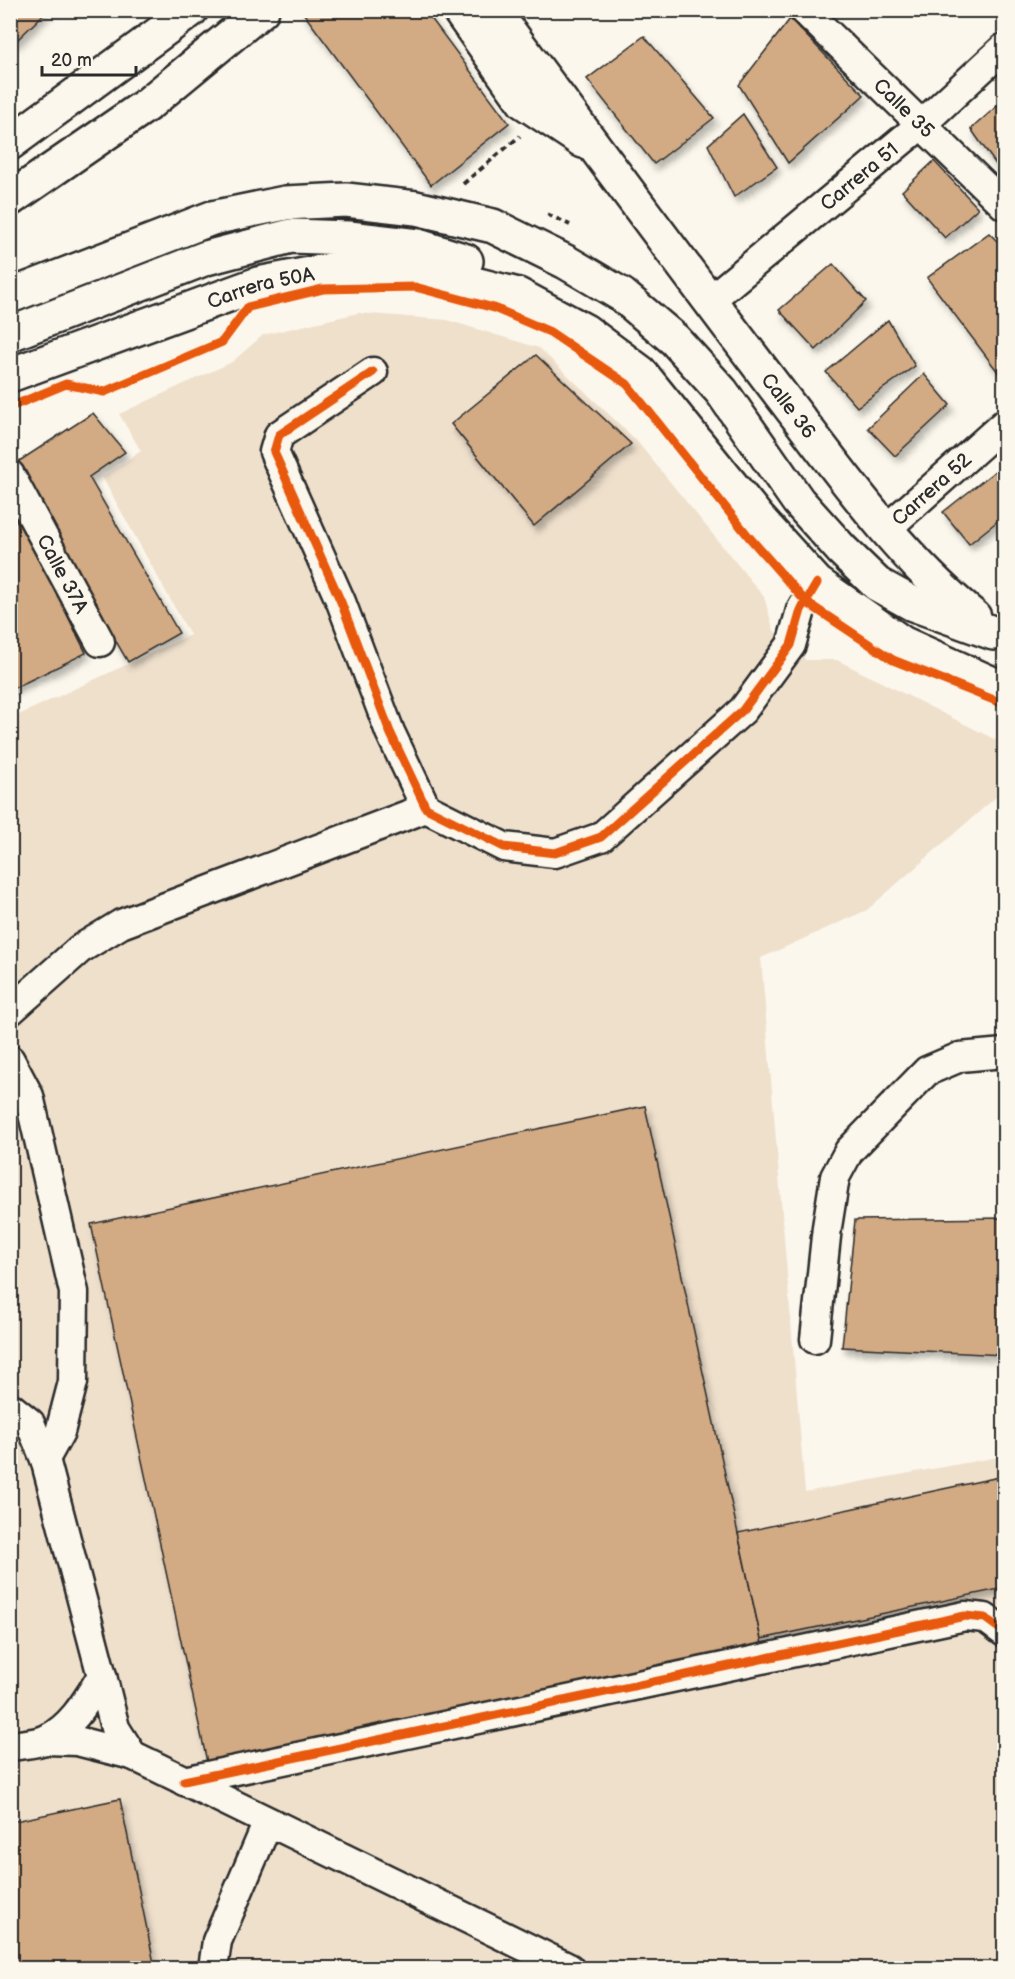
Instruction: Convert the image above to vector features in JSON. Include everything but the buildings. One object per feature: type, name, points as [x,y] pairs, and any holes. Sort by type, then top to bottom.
[{"type":"main road","points":[[10,143],[191,10]]},
{"type":"main road","points":[[10,199],[148,104],[262,10]]},
{"type":"main road","name":"Calle 36","points":[[459,10],[524,102],[547,120],[597,150]]},
{"type":"main road","name":"Calle 36","points":[[493,10],[709,301],[885,530],[937,587],[999,636]]},
{"type":"main road","points":[[10,296],[212,218],[285,203],[346,200],[416,208],[493,226],[566,262],[622,295],[675,340],[722,392],[798,501],[842,550],[877,584],[913,604],[999,636]]},
{"type":"main road","points":[[10,334],[160,274],[206,258],[291,236],[349,238],[418,246],[519,278],[557,300],[585,331],[640,372],[757,517],[817,584],[903,643],[1005,689]]},
{"type":"main road","name":"Carrera 50A","points":[[10,375],[258,284],[341,268],[415,269],[518,295],[585,331]]},
{"type":"street","name":"Calle 35","points":[[804,10],[1005,205]]},
{"type":"street","name":"Carrera 51","points":[[709,301],[923,123],[1005,48]]},
{"type":"street","points":[[373,372],[279,435],[273,452],[341,602],[390,732],[426,808],[504,847],[555,853],[600,837],[743,710],[791,645],[801,610],[817,584]]},
{"type":"street","name":"Carrera 52","points":[[885,530],[1005,424]]},
{"type":"street","name":"Calle 37A","points":[[10,475],[100,642]]},
{"type":"street","points":[[10,1011],[80,949],[121,924],[426,808]]},
{"type":"street","points":[[815,1339],[827,1227],[835,1177],[849,1151],[927,1071],[960,1057],[1005,1053]]},
{"type":"street","points":[[10,1060],[29,1096],[74,1292],[73,1382],[60,1431],[45,1459]]},
{"type":"street","points":[[10,1407],[30,1423],[45,1459],[115,1728],[132,1755]]},
{"type":"street","points":[[184,1781],[965,1616],[985,1618],[1005,1632]]},
{"type":"street","points":[[46,1740],[67,1725],[81,1709],[102,1676]]},
{"type":"street","points":[[10,1746],[46,1740],[77,1741],[132,1755],[569,1968]]},
{"type":"street","points":[[213,1968],[217,1941],[268,1822]]},
{"type":"shaded area","points":[[358,313],[447,320],[539,348],[635,439],[764,597],[774,631],[806,660],[837,660],[1004,744],[1004,790],[867,910],[761,958],[805,1492],[1004,1456],[1004,1968],[11,1968],[10,719],[190,635],[102,477],[141,451],[119,414],[232,362],[263,335]]},
{"type":"cycle path","points":[[10,407],[66,384],[104,392],[222,342],[248,307],[323,289],[415,287],[494,308],[550,332],[627,384],[749,537],[806,602],[893,660],[1004,704]]},
{"type":"cycle path","points":[[373,372],[279,435],[274,452],[341,602],[390,732],[426,808],[504,847],[555,853],[601,837],[743,710],[791,645],[801,610],[817,583]]},
{"type":"cycle path","points":[[184,1781],[965,1616],[985,1618],[1004,1632]]}]
